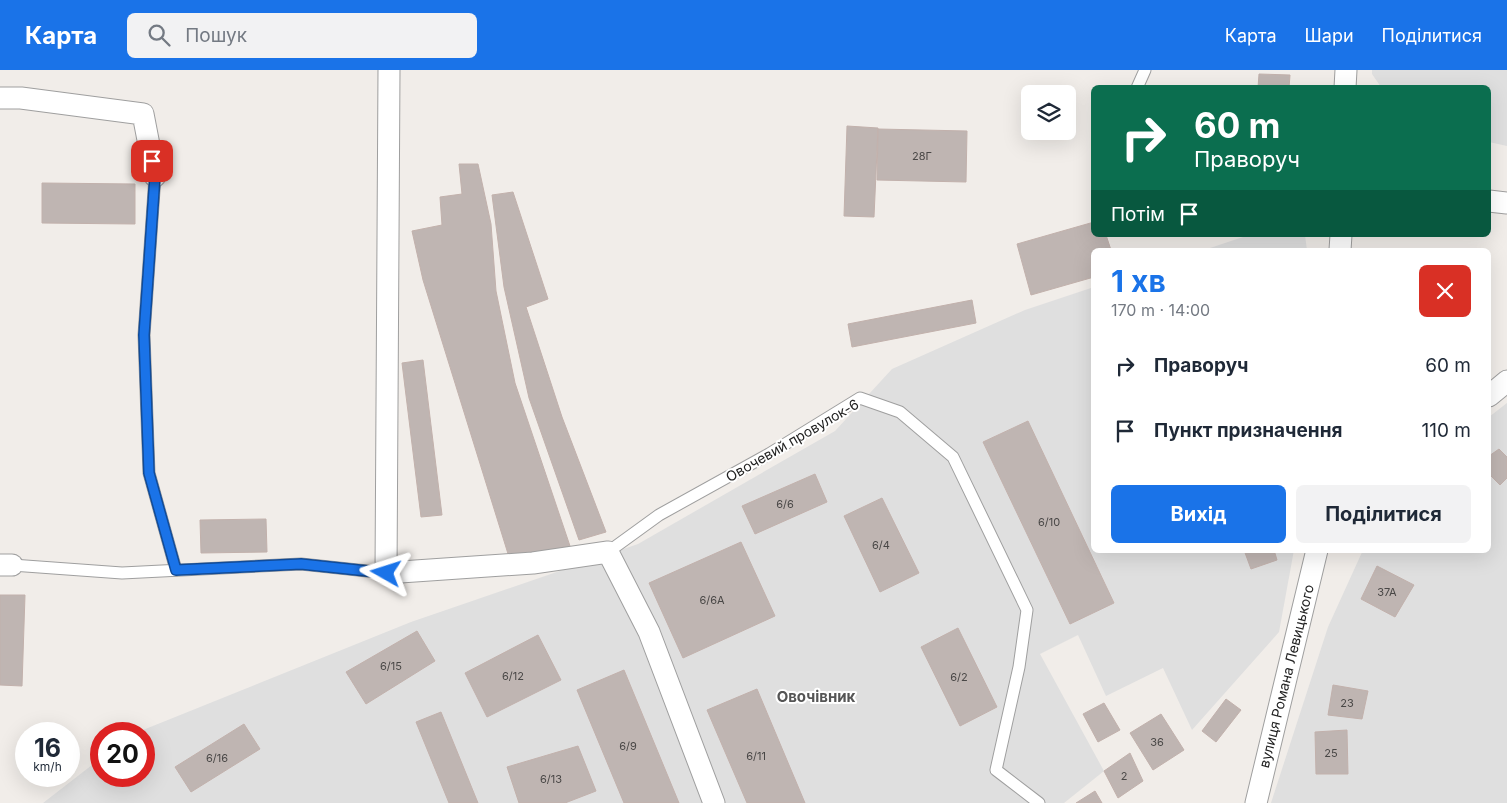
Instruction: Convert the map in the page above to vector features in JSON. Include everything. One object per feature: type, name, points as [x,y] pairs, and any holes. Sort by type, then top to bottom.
[{"type":"street","points":[[388,70],[386,573],[533,563],[608,552],[649,632],[714,803]]},
{"type":"street","points":[[1345,85],[1346,70]]},
{"type":"street","points":[[0,98],[21,98],[142,114],[155,176]]},
{"type":"street","points":[[1491,201],[1507,203]]},
{"type":"street","points":[[1491,394],[1507,381]]},
{"type":"street","name":"вулиця Романа Левицького","points":[[1256,803],[1316,553]]},
{"type":"lane","points":[[1138,85],[1145,70]]},
{"type":"lane","points":[[155,176],[144,335],[149,473],[176,570]]},
{"type":"lane","name":"Овочевий провулок-6","points":[[608,552],[659,515],[769,454],[860,398],[900,412],[954,458],[1027,610],[1018,667],[996,770],[1039,803]]},
{"type":"lane","points":[[6,565],[122,572],[301,564],[386,573]]},
{"type":"shaded area","points":[[1372,70],[1507,70],[1507,146],[1491,142],[1491,85],[1380,85],[1372,74]]},
{"type":"shaded area","points":[[1243,237],[1305,237],[1307,248],[1210,248]]},
{"type":"shaded area","points":[[1091,288],[1091,553],[1293,553],[1279,632],[1192,730],[1163,668],[1106,696],[1078,635],[1040,654],[1104,771],[1064,803],[43,803],[64,787],[80,787],[80,774],[90,767],[90,787],[155,787],[155,725],[411,622],[638,544],[835,431],[892,369],[1025,310]]},
{"type":"shaded area","points":[[1507,403],[1507,803],[1271,803],[1328,627],[1362,553],[1491,553],[1491,415]]},
{"type":"building","points":[[1259,74],[1290,75],[1289,85],[1258,85]]},
{"type":"building","points":[[847,126],[878,128],[874,217],[844,216]]},
{"type":"building","points":[[878,129],[967,131],[966,182],[877,180]]},
{"type":"building","points":[[459,164],[478,164],[491,224],[496,291],[515,383],[570,546],[509,557],[423,280],[412,231],[442,225],[440,197],[462,194]]},
{"type":"building","points":[[42,183],[135,184],[135,224],[42,223]]},
{"type":"building","points":[[513,192],[548,299],[526,307],[562,417],[606,532],[579,540],[529,398],[504,287],[492,195]]},
{"type":"building","points":[[1091,223],[1091,237],[1107,237],[1110,248],[1091,248],[1091,278],[1031,295],[1017,244]]},
{"type":"building","points":[[972,300],[976,323],[852,347],[848,324]]},
{"type":"building","points":[[423,360],[442,515],[421,517],[402,363]]},
{"type":"building","points":[[1028,421],[1114,603],[1070,624],[983,442]]},
{"type":"building","points":[[1499,449],[1507,457],[1507,478],[1500,485],[1491,476],[1491,455]]},
{"type":"building","points":[[815,474],[827,502],[755,534],[742,506]]},
{"type":"building","points":[[882,498],[919,573],[880,592],[844,516]]},
{"type":"building","points":[[266,519],[267,552],[201,553],[200,520]]},
{"type":"building","points":[[741,542],[775,616],[683,658],[649,583]]},
{"type":"building","points":[[1245,553],[1275,553],[1277,560],[1251,569]]},
{"type":"building","points":[[1377,566],[1414,585],[1395,617],[1361,599]]},
{"type":"building","points":[[0,595],[25,595],[22,686],[0,685]]},
{"type":"building","points":[[958,628],[997,707],[960,726],[921,647]]},
{"type":"building","points":[[417,631],[435,661],[366,704],[346,672]]},
{"type":"building","points":[[538,635],[561,680],[487,717],[465,673]]},
{"type":"building","points":[[624,670],[679,803],[624,803],[577,690]]},
{"type":"building","points":[[1333,685],[1368,691],[1362,719],[1328,715]]},
{"type":"building","points":[[757,689],[805,803],[747,803],[707,710]]},
{"type":"building","points":[[1226,699],[1241,710],[1216,742],[1202,731]]},
{"type":"building","points":[[1104,703],[1120,730],[1098,742],[1083,714]]},
{"type":"building","points":[[441,712],[478,803],[449,803],[416,722]]},
{"type":"building","points":[[1161,714],[1184,750],[1153,770],[1130,733]]},
{"type":"building","points":[[244,724],[260,749],[191,792],[175,767]]},
{"type":"building","points":[[1347,730],[1348,774],[1316,774],[1315,732]]},
{"type":"building","points":[[578,746],[596,791],[565,803],[519,803],[507,767]]},
{"type":"building","points":[[1130,753],[1143,781],[1118,798],[1104,771]]},
{"type":"building","points":[[1095,791],[1102,803],[1076,803]]},
{"type":"district","name":"Овочівник","points":[[816,696]]},
{"type":"route","points":[[152,161],[155,176],[144,335],[149,473],[176,570],[301,564],[386,573]]}]
